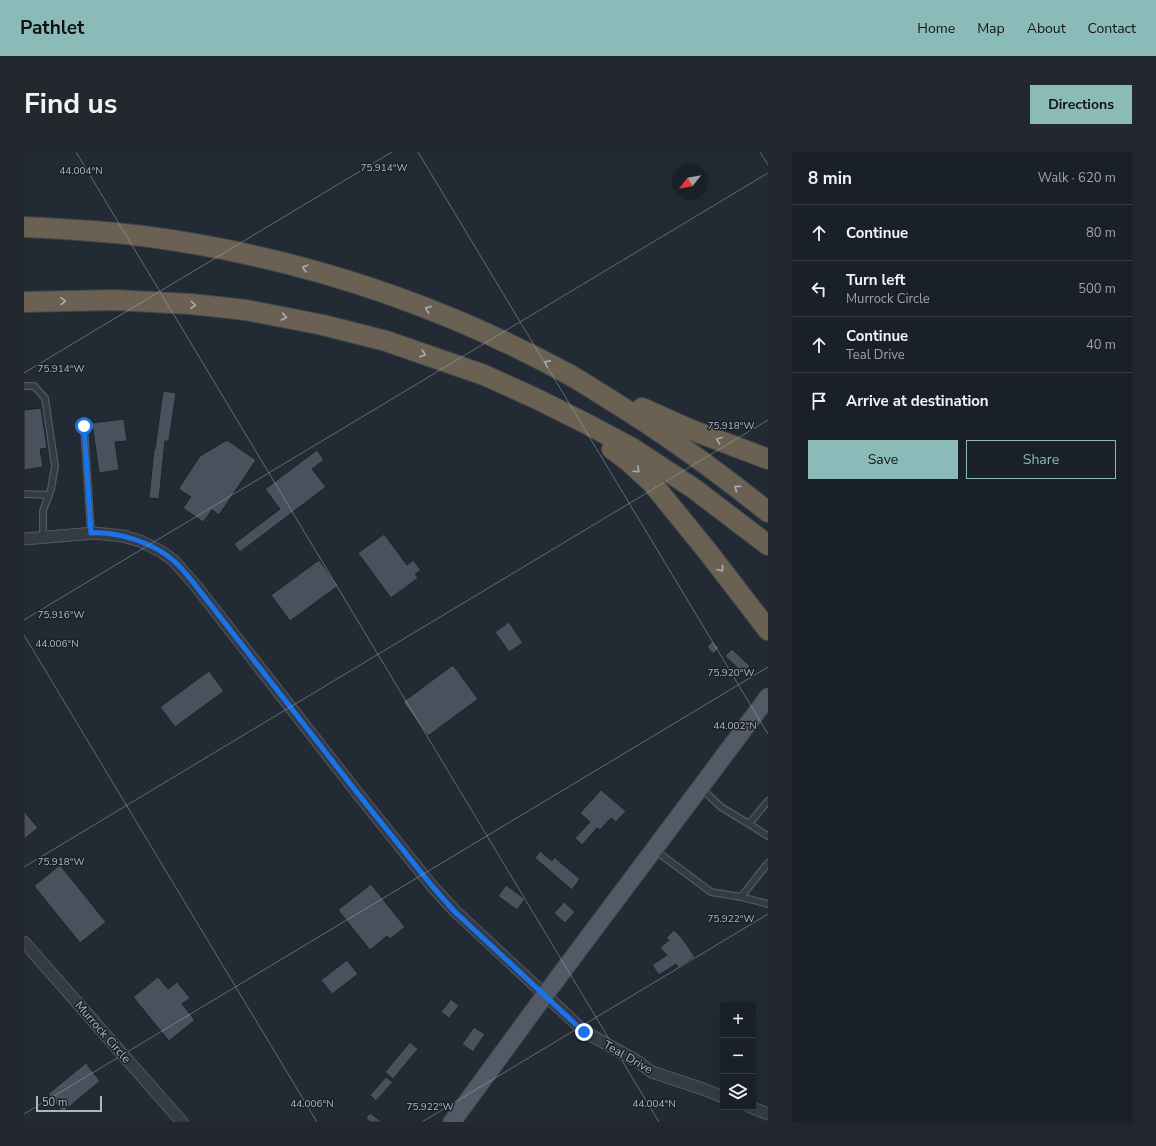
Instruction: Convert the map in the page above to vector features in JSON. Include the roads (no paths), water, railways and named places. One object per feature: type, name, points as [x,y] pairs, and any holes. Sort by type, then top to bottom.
[{"type":"highway","points":[[24,227],[76,229],[149,237],[258,256],[307,269],[397,297],[450,318],[572,376],[649,424],[708,466],[768,512]]},
{"type":"highway","points":[[24,302],[114,300],[191,304],[246,310],[323,325],[386,341],[484,375],[537,399],[632,448],[693,488],[768,546]]},
{"type":"highway","points":[[572,376],[603,386],[630,403],[768,460]]},
{"type":"highway","points":[[537,399],[601,441],[628,461],[652,483],[708,552],[768,630]]},
{"type":"main road","points":[[452,1122],[768,697]]},
{"type":"street","points":[[24,539],[91,533],[123,536],[140,541],[162,552],[174,561],[196,586],[432,886],[454,911],[545,995]]},
{"type":"street","name":"Murrock Circle","points":[[24,942],[182,1122]]},
{"type":"street","name":"Teal Drive","points":[[545,995],[584,1032],[637,1061],[652,1072],[720,1095]]},
{"type":"street","points":[[756,1109],[768,1114]]},
{"type":"lane","points":[[24,386],[34,386],[45,398],[54,466],[51,489],[43,511],[43,538]]},
{"type":"lane","points":[[84,426],[91,533]]},
{"type":"lane","points":[[24,494],[49,495]]},
{"type":"lane","points":[[701,788],[721,807],[768,836]]},
{"type":"lane","points":[[749,824],[768,800]]},
{"type":"lane","points":[[654,850],[711,892],[741,897],[768,904]]},
{"type":"lane","points":[[741,897],[768,863]]}]
